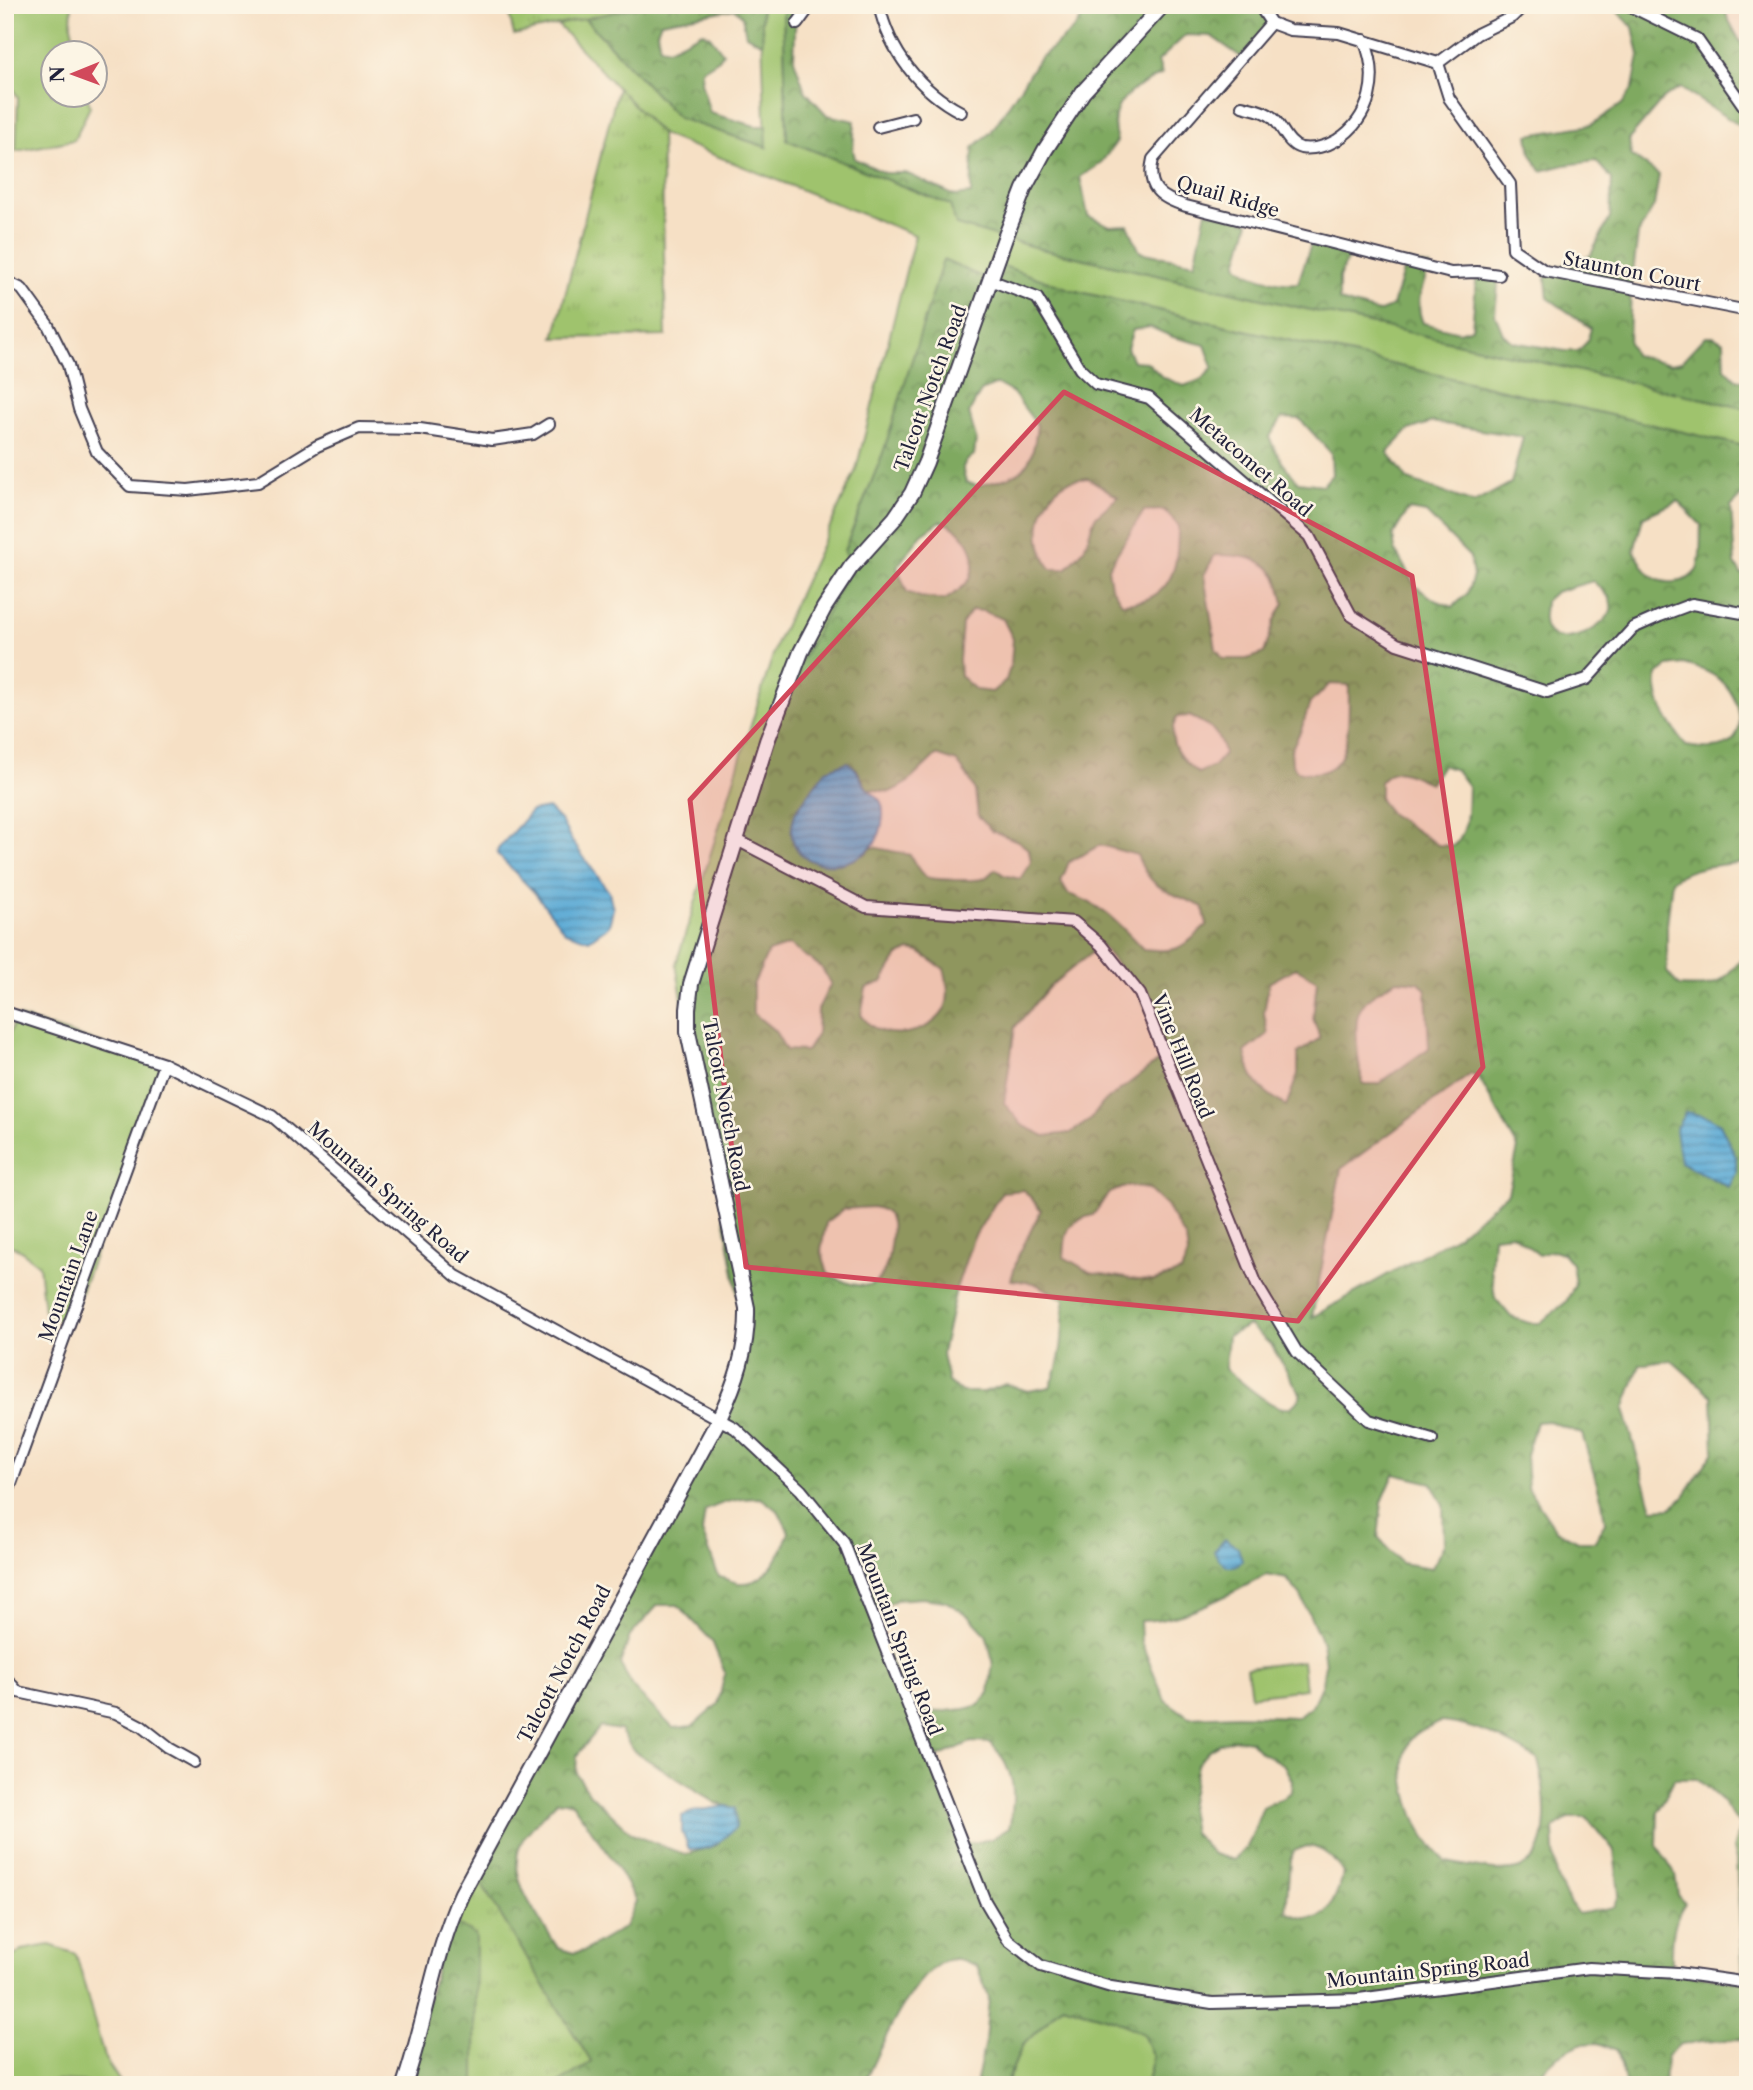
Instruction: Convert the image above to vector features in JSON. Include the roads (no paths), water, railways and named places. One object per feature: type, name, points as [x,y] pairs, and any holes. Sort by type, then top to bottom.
[{"type":"street","points":[[797,24],[811,5]]},
{"type":"street","points":[[879,5],[882,20],[908,68],[936,96],[961,112]]},
{"type":"street","name":"Talcott Notch Road","points":[[404,2085],[416,2048],[440,1947],[463,1893],[719,1419],[742,1363],[746,1343],[747,1308],[688,1032],[688,1009],[691,984],[778,709],[824,608],[851,567],[895,518],[912,493],[926,462],[1024,189],[1063,120],[1083,92],[1163,5]]},
{"type":"street","points":[[1259,5],[1271,23],[1290,30],[1339,33],[1438,63],[1477,34],[1512,17],[1524,5]]},
{"type":"street","points":[[1628,5],[1697,39],[1748,112]]},
{"type":"street","name":"Quail Ridge","points":[[1271,23],[1153,159],[1151,183],[1157,190],[1168,201],[1451,273],[1499,275]]},
{"type":"street","points":[[1242,106],[1267,113],[1296,146],[1304,148],[1328,145],[1348,133],[1362,118],[1369,95],[1372,67],[1364,40]]},
{"type":"street","points":[[1372,67],[1387,46]]},
{"type":"street","name":"Staunton Court","points":[[1438,63],[1449,98],[1510,184],[1513,249],[1545,271],[1748,312]]},
{"type":"street","points":[[878,127],[913,118]]},
{"type":"street","name":"Metacomet Road","points":[[990,280],[1037,298],[1080,369],[1096,384],[1149,398],[1309,536],[1351,615],[1398,644],[1547,692],[1587,679],[1633,628],[1660,616],[1692,604],[1748,614]]},
{"type":"street","points":[[5,281],[22,289],[48,326],[68,365],[79,409],[97,452],[130,486],[188,490],[258,482],[317,446],[359,428],[419,429],[492,440],[533,434],[549,424]]},
{"type":"street","name":"Vine Hill Road","points":[[737,840],[866,907],[1074,922],[1101,945],[1140,994],[1257,1285],[1297,1352],[1369,1420],[1432,1439]]},
{"type":"street","name":"Mountain Spring Road","points":[[5,1012],[164,1064],[272,1116],[456,1276],[735,1428],[802,1490],[844,1543],[985,1901],[1008,1940],[1041,1966],[1111,1987],[1212,2003],[1359,1999],[1589,1968],[1678,1973],[1748,1983]]},
{"type":"street","name":"Mountain Lane","points":[[5,1500],[164,1064]]},
{"type":"street","points":[[5,1676],[18,1692],[116,1713],[141,1726],[194,1762]]},
{"type":"water","points":[[847,762],[857,771],[867,789],[880,801],[883,817],[875,843],[861,855],[844,863],[826,864],[809,860],[797,849],[792,833],[796,811],[826,770]]},
{"type":"water","points":[[548,808],[561,821],[609,892],[613,909],[609,926],[589,940],[565,932],[534,892],[497,854],[498,849],[531,811]]},
{"type":"water","points":[[1686,1112],[1708,1117],[1720,1124],[1736,1157],[1736,1173],[1729,1187],[1680,1162],[1675,1130]]},
{"type":"water","points":[[1225,1539],[1238,1548],[1242,1561],[1233,1566],[1225,1565],[1214,1551]]},
{"type":"water","points":[[726,1806],[735,1808],[736,1827],[709,1847],[689,1849],[682,1832],[682,1816]]}]
